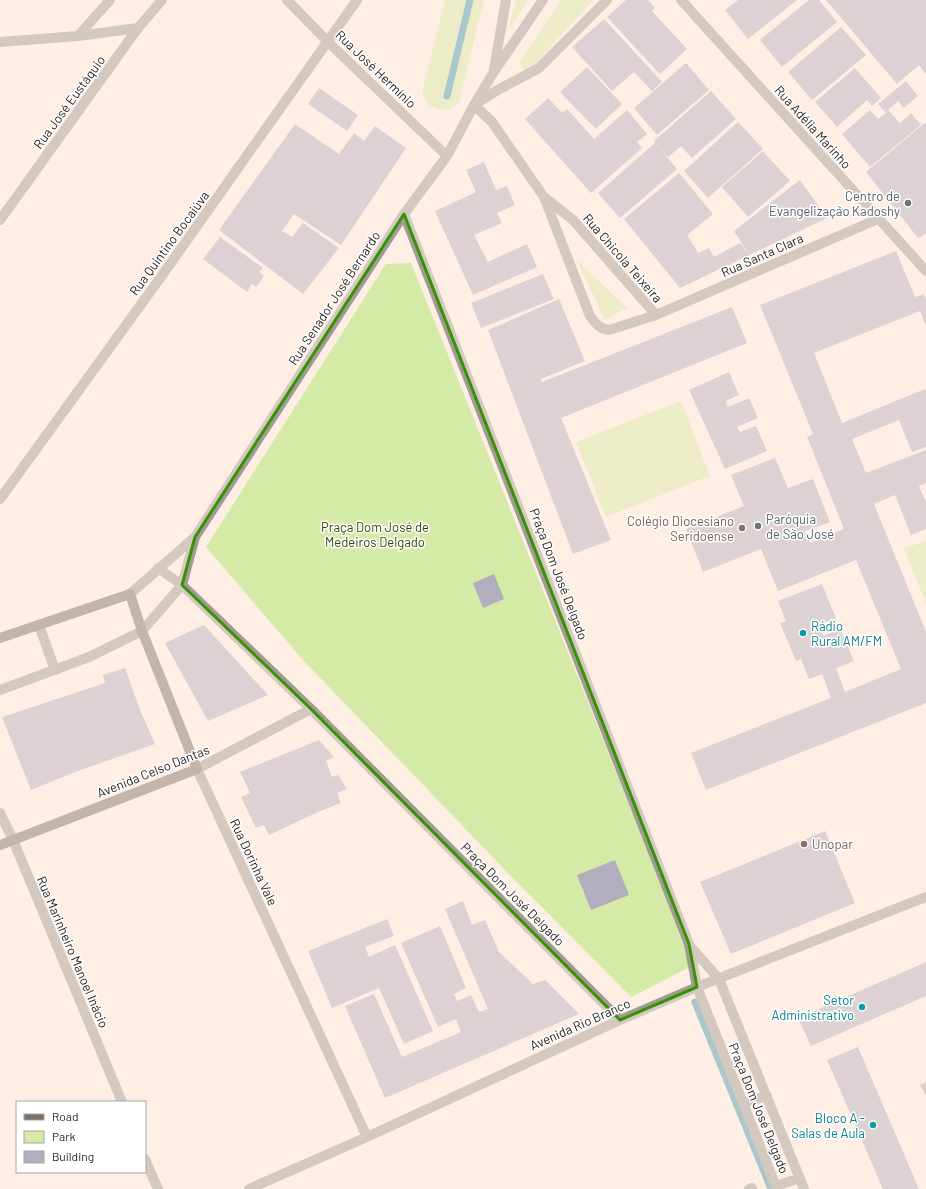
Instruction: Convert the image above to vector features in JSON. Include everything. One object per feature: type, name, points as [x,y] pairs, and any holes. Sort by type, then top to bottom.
[{"type":"main road","name":"Rua Senador José Bernardo","points":[[0,638],[130,594]]},
{"type":"main road","name":"Rua Dorinha Vale","points":[[130,594],[142,631],[197,769]]},
{"type":"main road","name":"Avenida Celso Dantas","points":[[0,845],[197,769]]},
{"type":"street","points":[[78,36],[110,0]]},
{"type":"street","name":"Rua José Eustáquio","points":[[0,220],[138,28],[162,0]]},
{"type":"street","name":"Rua José Hermínio","points":[[288,0],[328,42],[447,156]]},
{"type":"street","name":"Rua Quintino Bocaiúva","points":[[0,499],[158,281],[357,0]]},
{"type":"street","points":[[493,73],[506,0]]},
{"type":"street","name":"Rua Senador José Bernardo","points":[[130,594],[195,537],[404,214],[447,156],[493,73],[543,0]]},
{"type":"street","points":[[474,105],[496,91],[539,68],[607,0]]},
{"type":"street","name":"Rua Adélia Marinho","points":[[681,0],[926,271]]},
{"type":"street","points":[[0,42],[78,36],[138,28]]},
{"type":"street","name":"Rua Chicola Teixeira","points":[[474,105],[492,122],[544,198],[590,316],[596,324],[602,329],[609,330],[656,315],[573,220],[544,198]]},
{"type":"street","name":"Praça Dom José Delgado","points":[[404,214],[689,944],[697,987],[776,1187]]},
{"type":"street","name":"Rua Santa Clara","points":[[656,315],[878,219]]},
{"type":"street","name":"Rua Senador José Bernardo","points":[[0,690],[89,657],[142,631],[182,585],[195,537]]},
{"type":"street","name":"Praça Dom José Delgado","points":[[158,568],[182,585],[311,708],[620,1020]]},
{"type":"street","points":[[39,625],[55,670]]},
{"type":"street","name":"Avenida Celso Dantas","points":[[197,769],[311,708]]},
{"type":"street","name":"Rua Dorinha Vale","points":[[197,769],[367,1137]]},
{"type":"street","name":"Rua Marinheiro Manoel Inácio","points":[[0,813],[13,840],[122,1101]]},
{"type":"street","name":"Avenida Rio Branco","points":[[249,1189],[367,1137],[620,1020],[697,987],[926,897]]},
{"type":"street","name":"Praça Dom José Delgado","points":[[689,944],[719,979],[804,1189]]},
{"type":"street","points":[[743,1104],[766,1096]]},
{"type":"street","points":[[146,1160],[158,1189]]},
{"type":"street","points":[[776,1187],[800,1178]]},
{"type":"highlighted area","points":[[404,214],[689,944],[697,987],[620,1020],[311,709],[182,585],[195,537]]},
{"type":"green space","points":[[445,0],[484,0],[459,103],[453,107],[442,110],[432,107],[428,103],[422,91]]},
{"type":"green space","points":[[516,0],[528,0],[508,31]]},
{"type":"green space","points":[[561,0],[593,0],[530,70],[525,70],[521,67],[520,61]]},
{"type":"green space","points":[[577,260],[627,308],[605,320]]},
{"type":"green space","name":"Praça Dom José de Medeiros Delgado","points":[[411,263],[694,965],[631,997],[504,869],[303,660],[206,547],[386,264]]},
{"type":"green space","points":[[681,401],[710,476],[606,517],[576,442]]},
{"type":"green space","points":[[926,540],[926,603],[904,549]]},
{"type":"building","points":[[626,0],[648,0],[655,8],[652,11],[687,49],[660,74],[607,17]]},
{"type":"building","points":[[738,0],[797,0],[748,39],[725,10]]},
{"type":"building","points":[[809,0],[819,0],[837,22],[782,67],[760,40]]},
{"type":"building","points":[[826,0],[926,0],[926,74],[919,65],[897,84]]},
{"type":"building","points":[[604,19],[662,82],[652,91],[634,72],[612,91],[572,47]]},
{"type":"building","points":[[841,27],[866,55],[812,100],[788,72]]},
{"type":"building","points":[[686,63],[709,90],[657,135],[634,108]]},
{"type":"building","points":[[587,67],[622,104],[596,129],[560,92]]},
{"type":"building","points":[[855,68],[881,98],[872,106],[867,100],[837,127],[815,102]]},
{"type":"building","points":[[906,81],[918,96],[904,108],[898,101],[888,110],[900,123],[911,113],[921,125],[870,167],[842,134],[870,110],[878,119],[886,113],[878,104]]},
{"type":"building","points":[[319,88],[358,115],[347,131],[308,104]]},
{"type":"building","points":[[711,91],[736,119],[692,158],[681,146],[668,157],[656,144],[677,169],[620,218],[598,193]]},
{"type":"building","points":[[548,98],[562,113],[567,109],[594,139],[627,110],[647,134],[637,142],[642,148],[591,193],[525,119]]},
{"type":"building","points":[[738,122],[763,149],[708,198],[684,171]]},
{"type":"building","name":"Centro de Evangelização Kadoshy","points":[[926,122],[926,234],[918,238],[866,172]]},
{"type":"building","points":[[295,124],[339,154],[354,133],[364,141],[375,126],[406,148],[341,245],[294,214],[282,231],[292,237],[303,223],[339,248],[303,294],[219,230]]},
{"type":"building","points":[[763,151],[790,181],[748,217],[722,187]]},
{"type":"building","points":[[484,162],[496,190],[507,186],[515,205],[497,213],[502,223],[474,235],[488,262],[527,244],[537,267],[473,295],[435,211],[476,192],[466,170]]},
{"type":"building","points":[[679,173],[713,214],[687,235],[698,253],[709,248],[714,257],[740,243],[749,254],[734,231],[800,180],[827,218],[680,288],[624,219]]},
{"type":"building","points":[[220,237],[263,268],[259,272],[264,276],[256,287],[252,284],[247,292],[203,259]]},
{"type":"building","points":[[896,251],[915,297],[924,294],[926,300],[926,326],[920,311],[814,353],[842,423],[925,389],[926,391],[926,447],[912,452],[899,420],[852,439],[866,473],[926,450],[926,483],[919,486],[926,502],[926,529],[911,535],[895,495],[874,504],[926,632],[926,703],[706,790],[691,753],[831,698],[822,674],[809,679],[801,659],[796,661],[780,623],[786,621],[778,601],[822,584],[836,618],[818,625],[823,636],[840,629],[854,661],[836,668],[845,692],[901,669],[856,560],[778,591],[761,549],[703,572],[686,529],[744,506],[731,475],[775,458],[788,488],[813,479],[830,522],[805,531],[810,543],[844,529],[807,437],[813,434],[760,305]]},
{"type":"building","points":[[543,274],[554,299],[481,328],[471,303]]},
{"type":"building","points":[[559,299],[585,361],[541,379],[542,382],[732,307],[747,343],[561,418],[611,540],[573,554],[488,330]]},
{"type":"building","points":[[729,372],[739,395],[726,401],[728,407],[749,398],[758,418],[737,427],[740,432],[756,426],[767,451],[725,469],[689,390]]},
{"type":"building","points":[[494,574],[504,599],[483,608],[473,583]]},
{"type":"building","points":[[204,625],[268,695],[208,721],[165,643]]},
{"type":"building","points":[[125,668],[140,710],[155,744],[75,772],[31,790],[2,717],[105,683],[103,675]]},
{"type":"building","points":[[319,740],[334,757],[326,761],[332,777],[338,775],[347,789],[337,793],[341,803],[269,835],[264,825],[256,828],[241,797],[250,793],[240,772]]},
{"type":"building","points":[[825,831],[855,903],[731,954],[700,882]]},
{"type":"building","points":[[615,860],[629,895],[591,910],[577,875]]},
{"type":"building","points":[[463,901],[472,925],[485,920],[499,952],[533,984],[545,980],[579,1014],[385,1098],[345,1006],[374,994],[402,1057],[461,1032],[456,1019],[438,1027],[401,943],[440,926],[466,988],[454,994],[457,1001],[471,995],[479,1012],[488,1009],[445,909]]},
{"type":"building","points":[[387,919],[394,936],[365,947],[369,957],[395,945],[433,1031],[404,1044],[379,988],[332,1008],[308,951]]},
{"type":"building","name":"Setor Administrativo","points":[[926,962],[926,996],[811,1046],[798,1018]]},
{"type":"building","name":"Bloco A - Salas de Aula","points":[[858,1047],[919,1189],[883,1189],[827,1060]]},
{"type":"building","points":[[926,1082],[926,1096],[920,1085]]},
{"type":"waterway","points":[[447,96],[470,0]]},
{"type":"waterway","points":[[695,1002],[771,1189]]},
{"type":"place","name":"Centro de Evangelização Kadoshy","points":[[908,203]]},
{"type":"place","name":"Paróquia de São José","points":[[758,526]]},
{"type":"place","name":"Colégio Diocesiano Seridoense","points":[[742,528]]},
{"type":"place","name":"Rádio Rural AM/FM","points":[[803,633]]},
{"type":"place","name":"Unopar","points":[[804,844]]},
{"type":"place","name":"Setor Administrativo","points":[[862,1007]]},
{"type":"place","name":"Bloco A - Salas de Aula","points":[[873,1125]]}]
